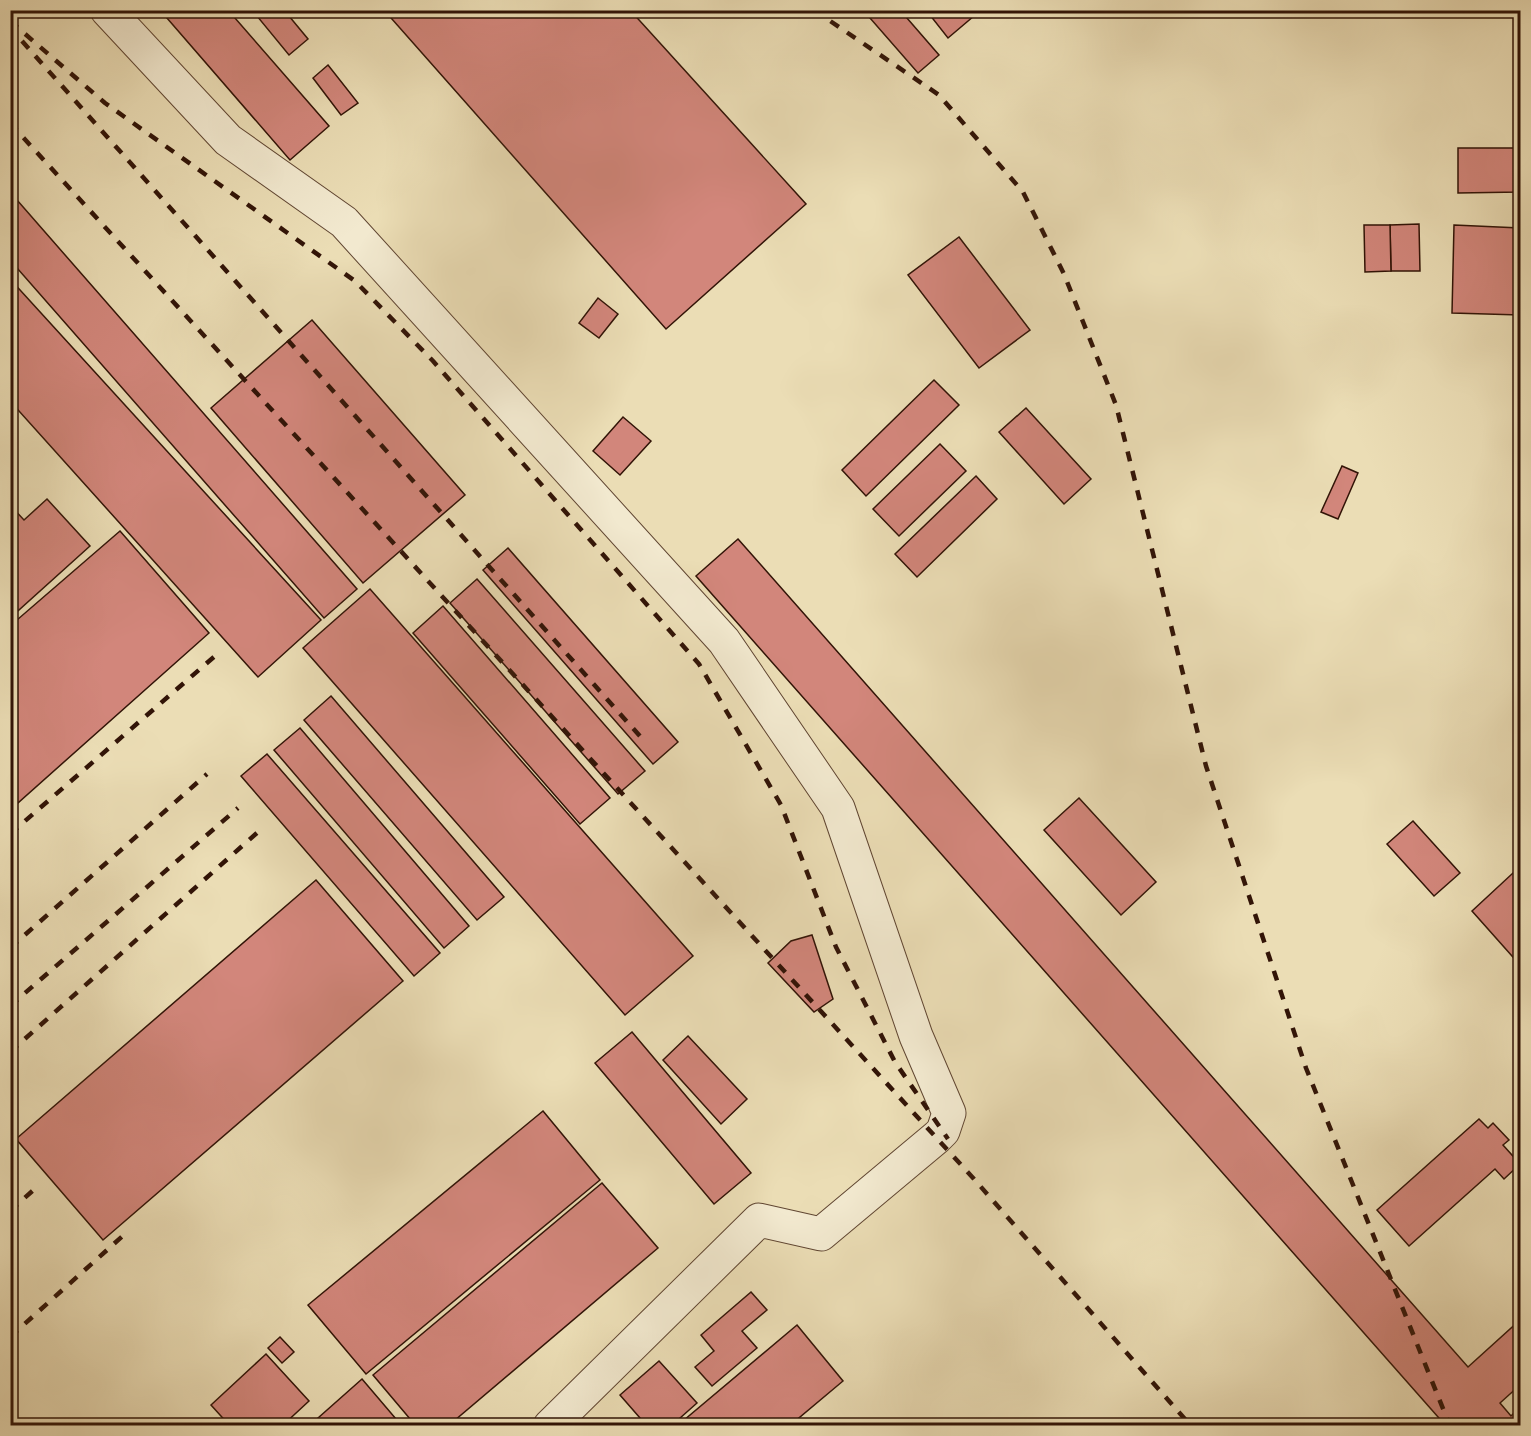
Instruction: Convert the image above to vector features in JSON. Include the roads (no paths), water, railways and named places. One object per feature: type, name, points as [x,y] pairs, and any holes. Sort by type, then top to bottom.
[{"type":"lane","points":[[106,10],[228,140],[344,222],[724,641],[838,808],[916,1036],[949,1113],[943,1131],[937,1137],[821,1234],[759,1220],[550,1425]]},
{"type":"railway","points":[[814,10],[939,95],[1023,192],[1064,274],[1116,405],[1206,766],[1306,1068],[1450,1426]]},
{"type":"railway","points":[[10,21],[105,103],[355,281],[433,361],[699,664],[781,805],[836,947],[895,1062],[948,1139]]},
{"type":"railway","points":[[22,41],[646,743]]},
{"type":"railway","points":[[10,123],[974,1179],[1191,1426]]},
{"type":"railway","points":[[10,834],[215,656]]},
{"type":"railway","points":[[10,948],[207,774]]},
{"type":"railway","points":[[10,1006],[238,808]]},
{"type":"railway","points":[[10,1052],[258,832]]},
{"type":"railway","points":[[10,1211],[38,1186]]},
{"type":"railway","points":[[10,1337],[126,1233]]}]
